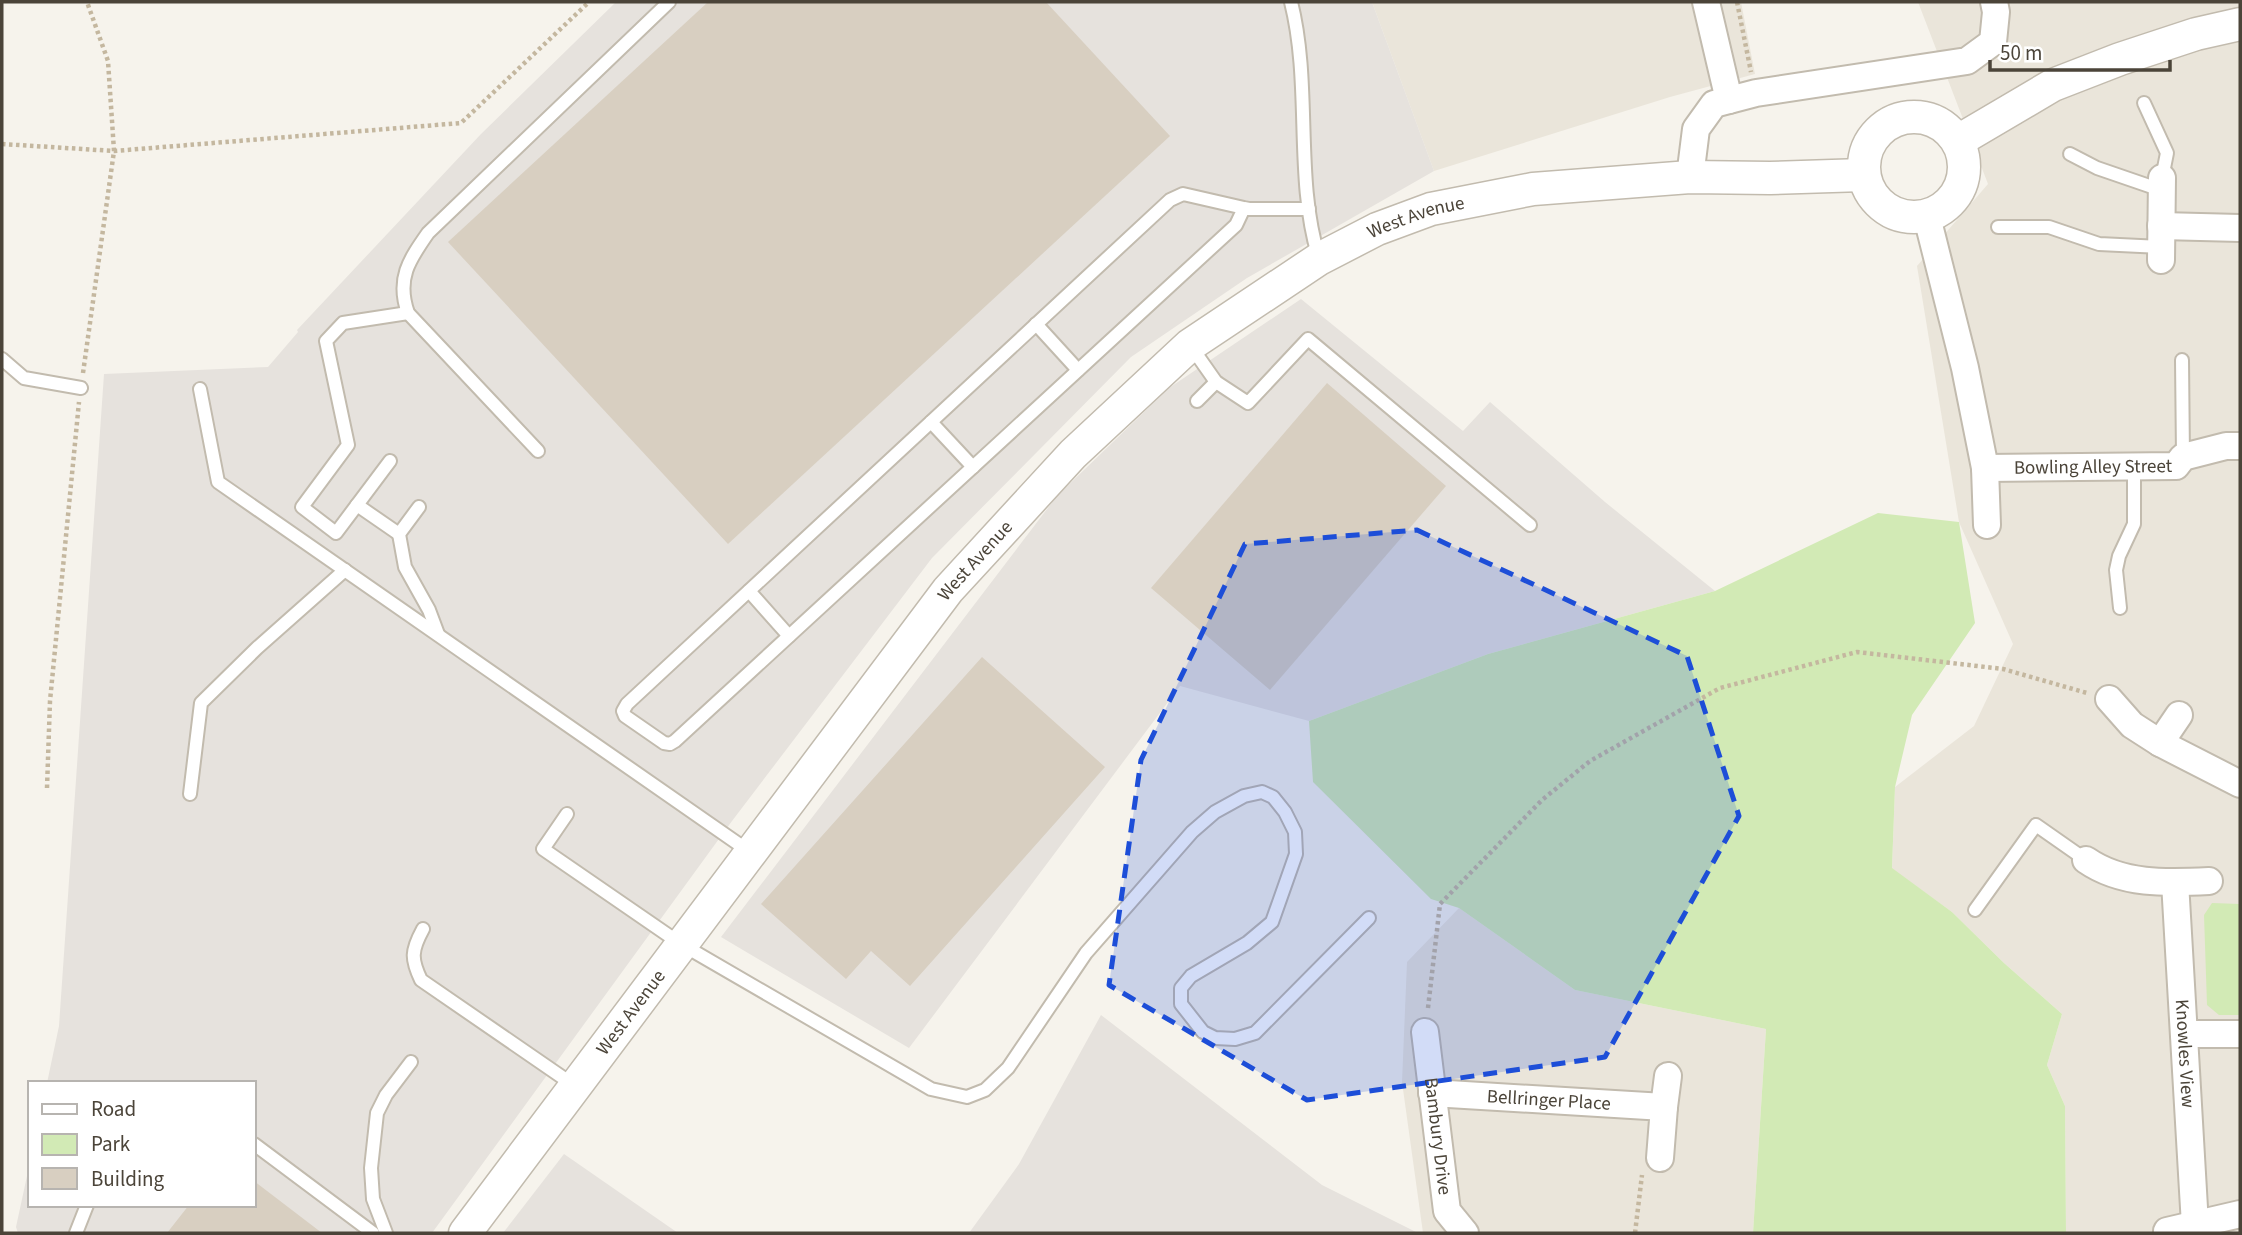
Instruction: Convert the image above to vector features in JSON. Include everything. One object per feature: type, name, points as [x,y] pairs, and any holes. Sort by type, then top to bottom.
[{"type":"street","points":[[1706,2],[1729,100]]},
{"type":"street","points":[[1690,177],[1696,129],[1714,104],[1756,93],[1967,61],[1993,42],[1996,12],[1994,2]]},
{"type":"street","points":[[1958,141],[2053,85],[2196,34],[2240,24]]},
{"type":"street","points":[[1921,117],[1942,125],[1958,141],[1965,169],[1956,195],[1949,204],[1927,217],[1913,218],[1895,214],[1874,199],[1863,175],[1864,157],[1875,134],[1896,119],[1921,117]]},
{"type":"street","name":"West Avenue","points":[[465,1233],[948,590],[1073,454],[1190,345],[1319,259],[1377,229],[1431,209],[1533,189],[1690,177],[1863,175]]},
{"type":"street","points":[[2161,184],[2161,244],[2240,228]]},
{"type":"street","points":[[1927,217],[1965,368],[1985,468],[1987,526]]},
{"type":"street","name":"Bowling Alley Street","points":[[1985,468],[2176,466],[2183,457],[2226,446],[2240,446]]},
{"type":"street","points":[[2109,699],[2132,724],[2160,743],[2240,784]]},
{"type":"street","points":[[2160,743],[2179,715]]},
{"type":"street","points":[[2086,860],[2101,871],[2130,879],[2209,881]]},
{"type":"street","name":"Knowles View","points":[[2175,882],[2195,1225]]},
{"type":"street","name":"Bambury Drive","points":[[1425,1032],[1447,1211],[1465,1233]]},
{"type":"street","points":[[2184,1034],[2240,1034]]},
{"type":"street","points":[[1660,1158],[1668,1076]]},
{"type":"street","name":"Bellringer Place","points":[[1432,1093],[1664,1107]]},
{"type":"street","points":[[2167,1231],[2240,1214]]},
{"type":"lane","points":[[538,451],[408,313],[402,296],[405,274],[412,256],[428,233],[669,2]]},
{"type":"lane","points":[[1291,2],[1301,59],[1310,229],[1319,259]]},
{"type":"lane","points":[[2070,154],[2097,168],[2161,184],[2167,153],[2144,103]]},
{"type":"lane","points":[[1244,208],[1236,225],[670,744],[664,743],[625,716],[622,711],[627,705],[1170,200],[1183,194],[1244,208],[1309,209]]},
{"type":"lane","points":[[1998,227],[2049,227],[2099,244],[2161,244]]},
{"type":"lane","points":[[390,461],[336,533],[302,507],[348,445],[326,341],[343,323],[408,313]]},
{"type":"lane","points":[[1036,324],[1078,370]]},
{"type":"lane","points":[[1190,345],[1216,382],[1248,403],[1308,339],[1530,525]]},
{"type":"lane","points":[[2,359],[24,378],[80,388]]},
{"type":"lane","points":[[2182,360],[2183,457]]},
{"type":"lane","points":[[1197,401],[1216,382]]},
{"type":"lane","points":[[200,389],[218,482],[750,852]]},
{"type":"lane","points":[[931,422],[973,467]]},
{"type":"lane","points":[[2120,608],[2116,570],[2119,556],[2134,524],[2134,467]]},
{"type":"lane","points":[[357,505],[399,534]]},
{"type":"lane","points":[[419,507],[399,534],[404,568],[429,610],[438,635]]},
{"type":"lane","points":[[190,794],[201,702],[345,570]]},
{"type":"lane","points":[[749,591],[789,636]]},
{"type":"lane","points":[[567,814],[543,849],[681,944],[931,1089],[967,1097],[985,1090],[1008,1068],[1086,953],[1192,832],[1214,812],[1244,796],[1262,792],[1273,797],[1285,812],[1295,832],[1296,854],[1272,922],[1247,943],[1191,976],[1181,988],[1181,1004],[1203,1032],[1215,1038],[1236,1039],[1255,1033],[1369,918]]},
{"type":"lane","points":[[1975,910],[2036,825],[2086,860]]},
{"type":"lane","points":[[422,929],[416,941],[412,962],[421,980],[575,1086]]},
{"type":"lane","points":[[386,1233],[373,1199],[370,1168],[377,1113],[386,1095],[411,1062]]},
{"type":"lane","points":[[256,1145],[373,1233]]},
{"type":"lane","points":[[76,1233],[86,1207]]},
{"type":"path","points":[[2,144],[114,151],[461,123],[589,2]]},
{"type":"path","points":[[1737,2],[1756,93]]},
{"type":"path","points":[[1425,1032],[1440,904],[1542,800],[1590,761],[1720,688],[1857,652],[2003,669],[2109,699]]},
{"type":"path","points":[[1634,1233],[1643,1169],[1660,1158]]},
{"type":"highlighted area","points":[[1417,530],[1687,656],[1739,816],[1605,1057],[1307,1100],[1109,985],[1141,760],[1245,544]]},
{"type":"shaded area","points":[[616,2],[1372,2],[1434,171],[1247,278],[1131,357],[932,558],[732,821],[432,1233],[18,1233],[16,1227],[28,1171],[28,1207],[256,1207],[256,1081],[47,1081],[59,1026],[104,374],[268,367],[297,330],[481,134]]},
{"type":"shaded area","points":[[1372,2],[1741,2],[1755,74],[1670,97],[1434,171]]},
{"type":"shaded area","points":[[1918,2],[2240,2],[2240,1233],[2066,1233],[2065,1106],[2047,1065],[2062,1014],[1952,912],[1892,869],[1895,787],[1974,726],[2013,644],[1959,522],[1917,266],[1988,184]]},
{"type":"shaded area","points":[[1301,299],[1463,431],[1490,402],[1605,502],[1715,591],[1488,654],[1309,721],[1180,686],[909,1048],[721,937],[1057,496],[1169,388]]},
{"type":"shaded area","points":[[1459,908],[1575,990],[1766,1029],[1753,1233],[1423,1233],[1402,1082],[1407,962]]},
{"type":"shaded area","points":[[1101,1015],[1322,1185],[1418,1233],[969,1233],[1019,1164]]},
{"type":"shaded area","points":[[564,1154],[678,1233],[503,1233]]},
{"type":"green space","points":[[1878,513],[1959,522],[1975,623],[1912,715],[1895,787],[1892,868],[1952,912],[2062,1014],[2047,1065],[2065,1106],[2066,1233],[1753,1233],[1766,1029],[1575,990],[1459,908],[1431,899],[1313,782],[1309,721],[1488,654],[1715,591]]},
{"type":"green space","points":[[2212,903],[2240,904],[2240,1015],[2219,1015],[2207,1005],[2204,915]]},
{"type":"building","points":[[708,2],[1046,2],[1170,136],[728,544],[448,242]]},
{"type":"building","points":[[1327,383],[1446,486],[1270,690],[1151,588]]},
{"type":"building","points":[[982,657],[1105,767],[910,986],[871,951],[846,979],[761,904]]},
{"type":"building","points":[[256,1183],[322,1233],[167,1233],[187,1207],[256,1207]]}]
